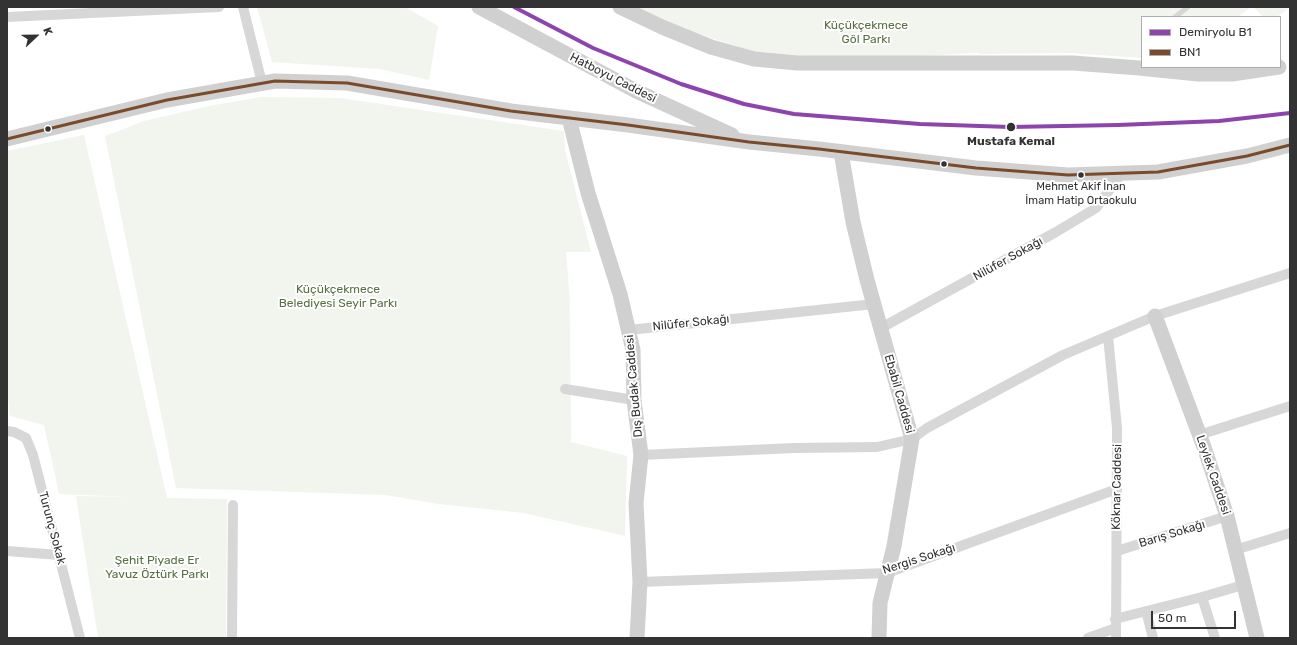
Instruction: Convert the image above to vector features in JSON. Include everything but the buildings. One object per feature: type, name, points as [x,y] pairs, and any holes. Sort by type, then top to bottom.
[{"type":"street","points":[[7,17],[219,7]]},
{"type":"street","points":[[243,7],[262,83]]},
{"type":"street","name":"Hatboyu Caddesi","points":[[479,7],[636,91],[749,142]]},
{"type":"street","points":[[620,7],[662,27],[711,47],[754,60],[797,64],[965,62],[1072,63],[1141,68]]},
{"type":"street","points":[[1148,68],[1179,70],[1198,74],[1232,74],[1272,68]]},
{"type":"street","points":[[7,139],[167,100],[275,81],[348,83],[511,111],[628,124],[749,142],[976,168],[1068,175],[1158,172],[1247,156],[1290,145]]},
{"type":"street","name":"Dış Budak Caddesi","points":[[569,118],[588,193],[620,294],[633,350],[634,400],[641,455],[636,503],[640,582],[637,638]]},
{"type":"street","name":"Ebabil Caddesi","points":[[841,152],[853,222],[867,280],[912,439],[894,546],[880,603],[879,638]]},
{"type":"street","name":"Nilüfer Sokağı","points":[[881,328],[1056,232],[1096,208],[1122,173]]},
{"type":"street","points":[[641,455],[794,448],[877,447],[912,439],[927,428],[1063,355],[1155,316],[1290,273]]},
{"type":"street","name":"Nilüfer Sokağı","points":[[629,330],[874,304]]},
{"type":"street","name":"Leylek Caddesi","points":[[1155,316],[1204,447],[1227,516],[1257,638]]},
{"type":"street","name":"Köknar Caddesi","points":[[1108,336],[1117,428],[1116,628]]},
{"type":"street","points":[[565,390],[634,400]]},
{"type":"street","points":[[1199,435],[1290,406]]},
{"type":"street","name":"Turunç Sokak","points":[[7,431],[14,432],[26,438],[33,455],[80,638]]},
{"type":"street","name":"Nergis Sokağı","points":[[640,582],[887,573],[1117,488]]},
{"type":"street","points":[[232,638],[233,505]]},
{"type":"street","name":"Barış Sokağı","points":[[1117,551],[1227,516]]},
{"type":"street","points":[[1235,550],[1290,533]]},
{"type":"street","points":[[7,551],[59,554]]},
{"type":"street","points":[[1088,638],[1116,628],[1146,611],[1202,597],[1244,584]]},
{"type":"street","points":[[1202,597],[1215,638]]},
{"type":"street","points":[[1146,611],[1154,638]]},
{"type":"lane","points":[[1177,16],[1188,7]]},
{"type":"green space","points":[[257,7],[405,7],[438,26],[429,80],[380,69],[272,62]]},
{"type":"green space","name":"Küçükçekmece Göl Parkı","points":[[632,7],[1251,7],[1239,16],[1141,16],[1141,58],[1071,53],[973,53],[873,59],[760,54],[666,23]]},
{"type":"green space","points":[[1254,7],[1290,7],[1278,16],[1262,16]]},
{"type":"green space","name":"Küçükçekmece Belediyesi Seyir Parkı","points":[[261,97],[340,98],[564,131],[565,150],[591,252],[566,252],[570,302],[571,442],[627,456],[625,536],[524,513],[439,504],[386,495],[176,488],[105,136],[144,121],[209,106]]},
{"type":"green space","name":"Şehit Piyade Er Yavuz Öztürk Parkı","points":[[84,135],[167,498],[227,499],[226,638],[98,638],[76,496],[131,497],[59,494],[44,425],[10,416],[7,389],[7,151]]},
{"type":"rail line","name":"B1","points":[[514,7],[593,48],[681,84],[744,104],[794,114],[920,124],[1010,127],[1219,121],[1290,113]]},
{"type":"transit line","name":"BN1","points":[[7,139],[167,100],[275,81],[347,83],[511,111],[628,125],[749,142],[976,168],[1068,175],[1158,172],[1247,156],[1290,145]]},
{"type":"place","name":"Mustafa Kemal","points":[[1011,127]]},
{"type":"place","name":"Mehmet Akif İnan İmam Hatip Ortaokulu","points":[[1081,175]]}]
